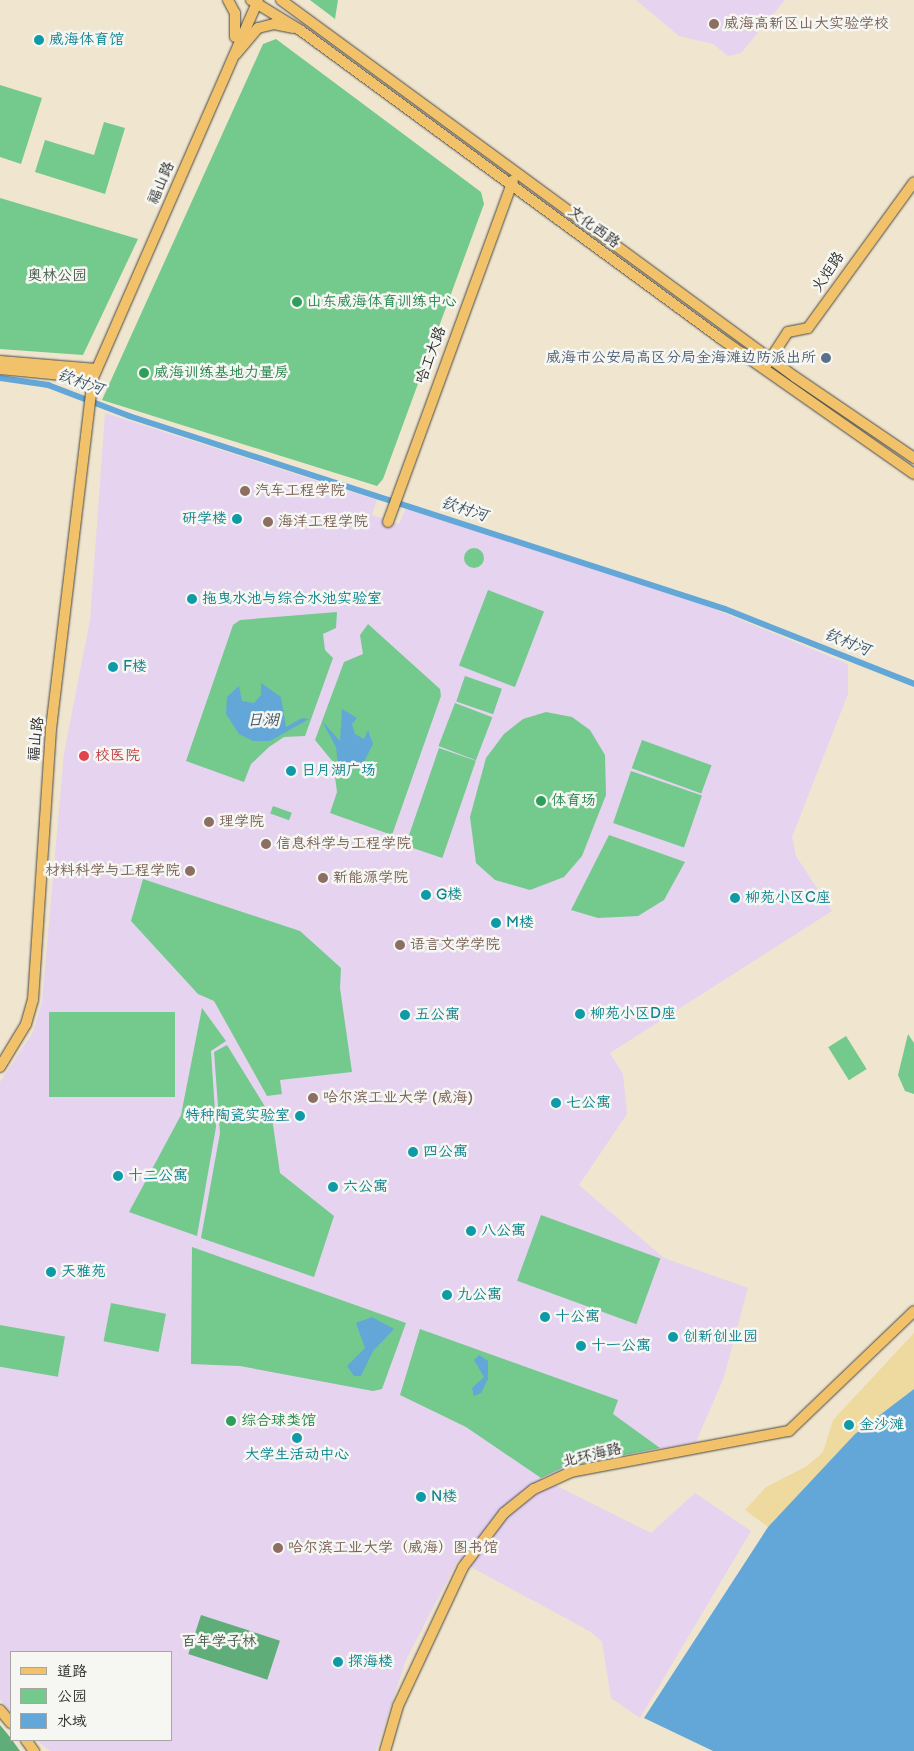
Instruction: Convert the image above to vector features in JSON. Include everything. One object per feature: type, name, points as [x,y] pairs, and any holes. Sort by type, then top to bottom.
[{"type":"main road","points":[[228,0],[237,26],[228,65]]},
{"type":"main road","name":"文化西路","points":[[281,0],[770,358],[914,458]]},
{"type":"main road","points":[[288,0],[306,18]]},
{"type":"main road","name":"福山路","points":[[0,1068],[26,1024],[32,1000],[51,730],[68,615],[86,407],[95,374],[255,1]]},
{"type":"main road","name":"文化西路","points":[[255,1],[300,30],[764,369],[914,474]]},
{"type":"main road","points":[[228,65],[258,28],[274,24],[300,30]]},
{"type":"main road","name":"哈工大路","points":[[388,522],[510,184],[518,173]]},
{"type":"main road","name":"火炬路","points":[[764,369],[788,332],[808,328],[914,182]]},
{"type":"main road","points":[[0,361],[95,374]]},
{"type":"main road","points":[[0,369],[95,374]]},
{"type":"main road","name":"北环海路","points":[[385,1751],[398,1706],[463,1567],[504,1513],[534,1490],[571,1472],[789,1431],[914,1311]]},
{"type":"main road","points":[[0,1710],[10,1722]]},
{"type":"shaded area","name":"威海高新区山大实验学校","points":[[636,0],[785,0],[741,53],[728,56],[713,44],[679,36]]},
{"type":"shaded area","name":"哈尔滨工业大学 (威海)","points":[[105,413],[377,500],[372,515],[399,524],[406,508],[712,608],[848,664],[848,694],[792,837],[796,856],[832,911],[610,1053],[623,1074],[627,1114],[579,1185],[664,1258],[748,1288],[724,1377],[696,1442],[593,1460],[541,1478],[651,1533],[695,1493],[751,1531],[640,1718],[611,1698],[602,1642],[591,1632],[458,1560],[406,1660],[376,1751],[50,1751],[37,1741],[172,1741],[172,1651],[10,1651],[10,1712],[0,1699],[0,1082],[33,1032],[42,1002],[64,753],[90,620]]},
{"type":"green space","points":[[310,0],[338,0],[335,19]]},
{"type":"green space","name":"山东威海体育训练中心","points":[[276,39],[481,192],[484,204],[383,479],[377,486],[102,400],[263,44]]},
{"type":"green space","points":[[0,85],[42,98],[21,164],[0,157]]},
{"type":"green space","points":[[104,122],[125,128],[105,194],[35,172],[45,140],[94,155]]},
{"type":"green space","name":"奥林公园","points":[[0,198],[138,239],[83,355],[0,349]]},
{"type":"green space","points":[[470,548],[478,548],[484,554],[484,562],[478,568],[470,568],[464,562],[464,554]]},
{"type":"green space","points":[[488,590],[544,612],[515,687],[459,666]]},
{"type":"green space","points":[[337,612],[336,628],[323,634],[325,650],[333,658],[305,736],[284,737],[269,747],[251,764],[244,782],[186,761],[233,625],[240,620]]},
{"type":"green space","points":[[368,624],[440,689],[441,696],[392,835],[330,813],[337,792],[333,762],[315,740],[344,662],[363,654],[360,635]]},
{"type":"green space","points":[[465,676],[502,689],[493,714],[456,702]]},
{"type":"green space","points":[[455,703],[492,717],[476,760],[439,746]]},
{"type":"green space","points":[[546,712],[572,717],[590,730],[605,755],[606,795],[582,856],[564,877],[530,890],[495,880],[476,863],[470,817],[486,758],[504,734],[523,719]]},
{"type":"green space","points":[[642,740],[712,765],[701,794],[632,768]]},
{"type":"green space","points":[[439,748],[476,761],[442,858],[405,845]]},
{"type":"green space","points":[[631,771],[702,795],[684,847],[613,823]]},
{"type":"green space","points":[[273,806],[292,813],[289,820],[270,814]]},
{"type":"green space","points":[[609,835],[685,862],[664,900],[638,916],[598,918],[571,910]]},
{"type":"green space","points":[[143,879],[300,931],[341,968],[340,988],[352,1072],[280,1080],[282,1094],[267,1096],[214,1001],[198,994],[131,921]]},
{"type":"green space","points":[[202,1008],[226,1041],[211,1051],[216,1127],[197,1236],[129,1212],[181,1115]]},
{"type":"green space","points":[[49,1012],[175,1012],[175,1097],[49,1097]]},
{"type":"green space","points":[[908,1034],[914,1043],[914,1094],[905,1091],[898,1075]]},
{"type":"green space","points":[[846,1036],[867,1069],[849,1080],[828,1047]]},
{"type":"green space","points":[[227,1045],[272,1118],[280,1173],[334,1216],[314,1277],[201,1238],[220,1133],[214,1052]]},
{"type":"green space","points":[[541,1215],[660,1258],[636,1324],[517,1281]]},
{"type":"green space","points":[[192,1247],[406,1323],[382,1389],[373,1391],[240,1366],[191,1364]]},
{"type":"green space","points":[[111,1303],[166,1314],[159,1352],[104,1341]]},
{"type":"green space","points":[[0,1325],[65,1336],[58,1377],[0,1367]]},
{"type":"green space","points":[[420,1329],[618,1400],[613,1414],[660,1448],[564,1467],[541,1478],[466,1427],[400,1395]]},
{"type":"green space","name":"百年学子林","points":[[201,1615],[280,1641],[267,1680],[188,1654]]},
{"type":"green space","points":[[0,1725],[10,1737],[10,1741],[13,1741],[20,1751],[0,1751]]},
{"type":"sand","name":"金沙滩","points":[[914,1333],[914,1389],[855,1434],[768,1527],[745,1510],[766,1487],[807,1466],[823,1452],[833,1420]]},
{"type":"water","name":"日湖","points":[[261,683],[281,697],[286,727],[302,718],[309,719],[270,741],[253,741],[239,734],[226,714],[227,697],[239,686],[242,701],[254,703],[261,695]]},
{"type":"water","points":[[342,709],[357,718],[352,724],[355,734],[364,739],[368,730],[373,744],[362,766],[339,774],[336,747],[322,721],[340,741]]},
{"type":"water","points":[[372,1317],[394,1329],[373,1351],[361,1376],[354,1376],[347,1366],[365,1348],[356,1323]]},
{"type":"water","points":[[479,1355],[488,1361],[488,1379],[481,1393],[474,1396],[472,1388],[484,1377],[474,1360]]},
{"type":"water","points":[[914,1389],[914,1751],[713,1751],[644,1718],[768,1527],[855,1434]]},
{"type":"waterway","name":"钦村河","points":[[0,378],[48,385],[129,416],[725,609],[914,684]]},
{"type":"place","name":"威海高新区山大实验学校","points":[[714,24]]},
{"type":"place","name":"威海体育馆","points":[[39,40]]},
{"type":"place","name":"山东威海体育训练中心","points":[[297,302]]},
{"type":"place","name":"威海市公安局高区分局金海滩边防派出所","points":[[826,358]]},
{"type":"place","name":"威海训练基地力量房","points":[[144,373]]},
{"type":"place","name":"汽车工程学院","points":[[245,491]]},
{"type":"place","name":"研学楼","points":[[237,519]]},
{"type":"place","name":"海洋工程学院","points":[[268,522]]},
{"type":"place","name":"拖曳水池与综合水池实验室","points":[[192,599]]},
{"type":"place","name":"F楼","points":[[113,667]]},
{"type":"place","name":"校医院","points":[[84,756]]},
{"type":"place","name":"日月湖广场","points":[[291,771]]},
{"type":"place","name":"体育场","points":[[541,801]]},
{"type":"place","name":"理学院","points":[[209,822]]},
{"type":"place","name":"信息科学与工程学院","points":[[266,844]]},
{"type":"place","name":"材料科学与工程学院","points":[[190,871]]},
{"type":"place","name":"新能源学院","points":[[323,878]]},
{"type":"place","name":"G楼","points":[[426,895]]},
{"type":"place","name":"柳苑小区C座","points":[[735,898]]},
{"type":"place","name":"M楼","points":[[496,923]]},
{"type":"place","name":"语言文学学院","points":[[400,945]]},
{"type":"place","name":"柳苑小区D座","points":[[580,1014]]},
{"type":"place","name":"五公寓","points":[[405,1015]]},
{"type":"place","name":"哈尔滨工业大学 (威海)","points":[[313,1098]]},
{"type":"place","name":"七公寓","points":[[556,1103]]},
{"type":"place","name":"特种陶瓷实验室","points":[[300,1116]]},
{"type":"place","name":"四公寓","points":[[413,1152]]},
{"type":"place","name":"十二公寓","points":[[118,1176]]},
{"type":"place","name":"六公寓","points":[[333,1187]]},
{"type":"place","name":"八公寓","points":[[471,1231]]},
{"type":"place","name":"天雅苑","points":[[51,1272]]},
{"type":"place","name":"九公寓","points":[[447,1295]]},
{"type":"place","name":"十公寓","points":[[545,1317]]},
{"type":"place","name":"创新创业园","points":[[673,1337]]},
{"type":"place","name":"十一公寓","points":[[581,1346]]},
{"type":"place","name":"综合球类馆","points":[[231,1421]]},
{"type":"place","name":"金沙滩","points":[[849,1425]]},
{"type":"place","name":"大学生活动中心","points":[[297,1438]]},
{"type":"place","name":"N楼","points":[[421,1497]]},
{"type":"place","name":"哈尔滨工业大学（威海）图书馆","points":[[278,1548]]},
{"type":"place","name":"探海楼","points":[[338,1662]]}]
